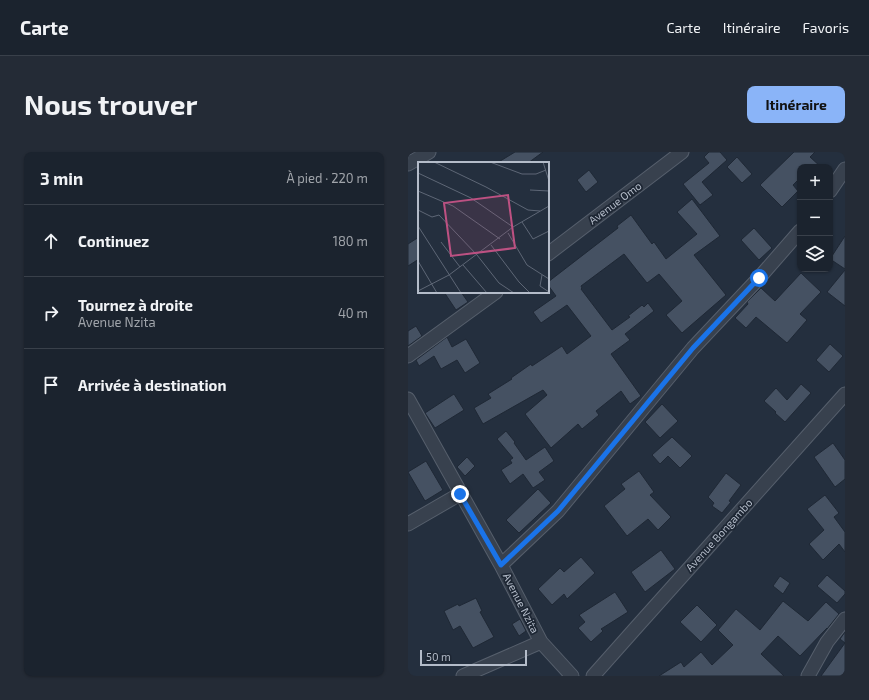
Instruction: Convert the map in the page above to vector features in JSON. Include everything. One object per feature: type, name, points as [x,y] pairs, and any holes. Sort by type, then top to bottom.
[{"type":"street","points":[[408,164],[429,152]]},
{"type":"street","name":"Avenue Omo","points":[[549,253],[682,152]]},
{"type":"street","points":[[833,187],[845,169]]},
{"type":"street","points":[[501,565],[558,511],[693,348],[759,278],[797,234]]},
{"type":"street","points":[[408,356],[495,293]]},
{"type":"street","name":"Avenue Bongambo","points":[[593,676],[845,394]]},
{"type":"street","name":"Avenue Nzita","points":[[408,399],[501,565],[541,642],[572,676]]},
{"type":"street","points":[[408,524],[460,494]]},
{"type":"street","points":[[808,676],[827,642],[845,619]]},
{"type":"street","points":[[463,676],[541,642]]},
{"type":"building","points":[[515,152],[543,152],[529,162],[499,162]]},
{"type":"building","points":[[709,152],[720,152],[727,160],[702,182],[713,195],[700,205],[683,184],[709,163],[704,157]]},
{"type":"building","points":[[794,152],[815,152],[810,157],[818,164],[797,164],[797,181],[793,185],[797,192],[782,207],[760,185]]},
{"type":"building","points":[[737,157],[752,174],[742,183],[727,167]]},
{"type":"building","points":[[589,170],[598,182],[586,192],[577,180]]},
{"type":"building","points":[[692,199],[720,236],[694,255],[726,295],[682,333],[666,315],[682,301],[659,274],[647,283],[624,254],[581,286],[581,289],[612,330],[630,317],[628,316],[642,305],[644,307],[648,303],[654,311],[625,334],[630,340],[611,354],[641,396],[630,404],[621,391],[596,411],[599,415],[582,429],[578,424],[551,448],[525,414],[547,395],[543,390],[483,424],[474,408],[491,398],[488,394],[512,379],[511,378],[531,364],[532,366],[562,346],[567,354],[591,336],[567,305],[541,323],[533,312],[556,296],[549,286],[549,281],[618,228],[617,226],[631,215],[652,244],[654,242],[666,259],[697,234],[677,212]]},
{"type":"building","points":[[754,228],[772,248],[759,260],[741,240]]},
{"type":"building","points":[[845,236],[845,269],[833,261],[833,254]]},
{"type":"building","points":[[418,238],[418,260],[408,266],[408,244]]},
{"type":"building","points":[[845,270],[845,306],[827,292]]},
{"type":"building","points":[[801,273],[821,292],[800,314],[807,320],[787,343],[756,317],[746,328],[735,318],[748,304],[747,302],[761,288],[775,301]]},
{"type":"building","points":[[445,293],[462,293],[468,302],[456,310]]},
{"type":"building","points":[[416,326],[422,336],[408,346],[408,331]]},
{"type":"building","points":[[447,337],[452,347],[466,339],[480,363],[465,373],[457,360],[441,369],[434,356],[419,366],[416,360]]},
{"type":"building","points":[[830,344],[843,356],[829,372],[816,360]]},
{"type":"building","points":[[801,384],[811,393],[785,422],[764,401],[776,388],[787,400]]},
{"type":"building","points":[[454,394],[464,410],[435,428],[425,413]]},
{"type":"building","points":[[662,404],[678,421],[660,438],[645,422]]},
{"type":"building","points":[[506,431],[526,460],[545,447],[554,461],[539,472],[545,480],[533,488],[523,474],[510,484],[501,470],[512,463],[510,460],[513,458],[497,439]]},
{"type":"building","points":[[672,437],[692,456],[680,468],[668,456],[660,464],[652,455]]},
{"type":"building","points":[[833,443],[845,460],[845,479],[835,487],[814,457]]},
{"type":"building","points":[[467,457],[475,466],[465,476],[457,467]]},
{"type":"building","points":[[426,461],[443,490],[425,501],[408,472]]},
{"type":"building","points":[[639,471],[654,492],[650,495],[671,517],[658,530],[648,519],[627,536],[604,506],[625,489],[621,484]]},
{"type":"building","points":[[726,473],[741,485],[729,501],[731,502],[722,513],[712,506],[714,503],[708,497]]},
{"type":"building","points":[[538,489],[551,503],[519,533],[506,520]]},
{"type":"building","points":[[825,495],[839,513],[834,517],[845,532],[845,552],[839,544],[823,560],[809,544],[824,530],[807,509]]},
{"type":"building","points":[[661,550],[675,569],[645,592],[631,572]]},
{"type":"building","points":[[581,557],[595,573],[567,599],[564,594],[552,605],[538,589],[560,568],[564,572]]},
{"type":"building","points":[[827,575],[845,591],[845,594],[837,603],[817,586]]},
{"type":"building","points":[[780,576],[790,583],[783,594],[773,586]]},
{"type":"building","points":[[615,592],[628,612],[601,629],[603,631],[591,642],[578,628],[585,622],[579,615]]},
{"type":"building","points":[[476,598],[482,611],[480,612],[494,637],[473,648],[460,626],[453,630],[444,611],[458,604],[459,606]]},
{"type":"building","points":[[783,601],[808,621],[826,602],[839,614],[827,629],[800,656],[778,636],[761,654],[784,676],[659,676],[681,662],[684,667],[701,652],[712,665],[733,645],[718,630],[736,609],[760,630]]},
{"type":"building","points":[[697,605],[717,625],[701,642],[680,622]]},
{"type":"building","points":[[520,619],[526,631],[519,636],[512,624]]},
{"type":"building","points":[[845,632],[845,643],[840,639]]},
{"type":"building","points":[[845,643],[845,676],[821,676]]},
{"type":"route","points":[[460,494],[501,565],[558,511],[693,348],[759,278]]}]
